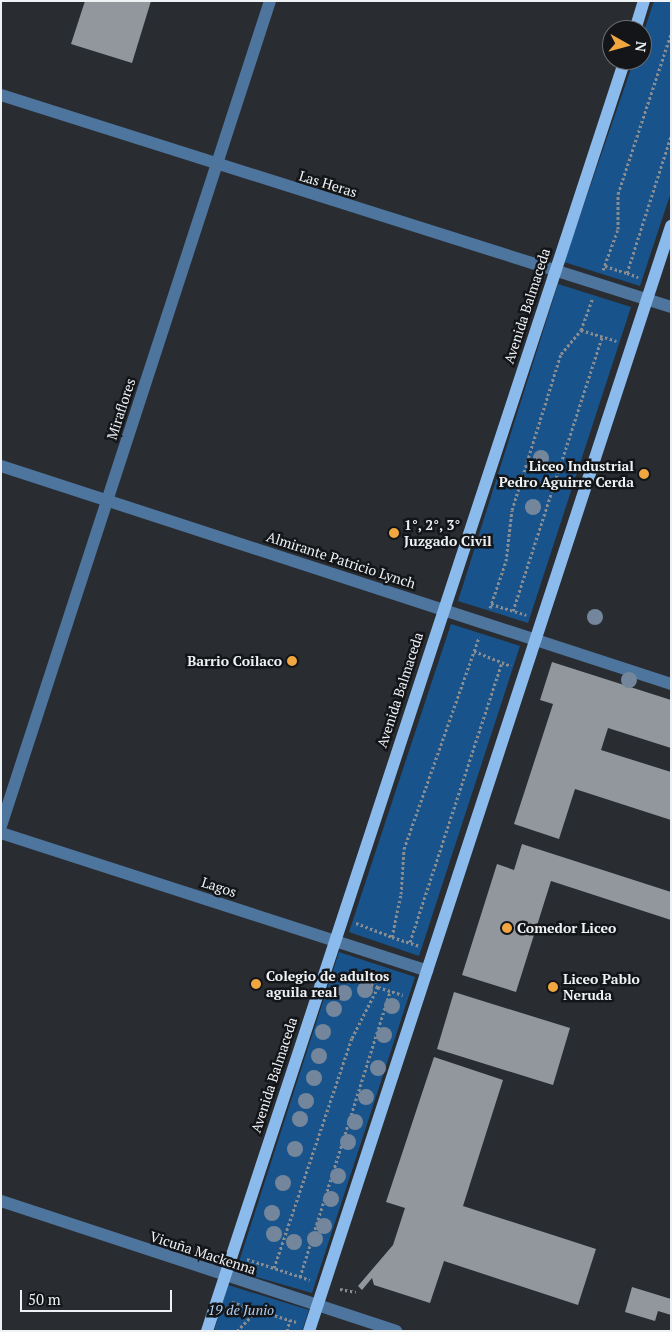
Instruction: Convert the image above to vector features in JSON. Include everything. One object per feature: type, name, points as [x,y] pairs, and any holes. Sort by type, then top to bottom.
[{"type":"main road","points":[[638,20],[644,1]]},
{"type":"main road","name":"Avenida Balmaceda","points":[[208,1331],[333,940],[622,70]]},
{"type":"main road","points":[[310,1329],[671,226]]},
{"type":"street","name":"Miraflores","points":[[1,826],[270,1]]},
{"type":"street","name":"Las Heras","points":[[1,95],[216,165],[555,269],[671,307]]},
{"type":"street","name":"Almirante Patricio Lynch","points":[[1,466],[536,638],[671,684]]},
{"type":"street","name":"Lagos","points":[[1,833],[427,971]]},
{"type":"street","name":"Vicuña Mackenna","points":[[1,1201],[225,1277],[396,1331]]},
{"type":"path","points":[[671,34],[618,194],[618,229],[604,268],[627,273],[671,136]]},
{"type":"path","points":[[542,620],[491,604],[506,561],[512,510],[561,354],[581,330],[594,296]]},
{"type":"path","points":[[581,330],[631,346]]},
{"type":"path","points":[[513,611],[602,337]]},
{"type":"path","points":[[392,936],[401,894],[404,849],[474,651],[525,670]]},
{"type":"path","points":[[410,942],[502,662]]},
{"type":"path","points":[[341,917],[434,950]]},
{"type":"path","points":[[300,1277],[390,991],[324,969]]},
{"type":"path","points":[[244,1258],[274,1268],[352,1038],[378,987]]},
{"type":"path","points":[[229,1301],[290,1320],[310,1329]]},
{"type":"path","points":[[237,1331],[258,1310]]},
{"type":"path","points":[[287,1331],[290,1320]]},
{"type":"green space","points":[[654,1],[671,1],[671,192],[640,286],[564,262],[631,70],[652,70],[652,20],[648,20]]},
{"type":"green space","points":[[558,284],[631,307],[528,623],[458,601]]},
{"type":"green space","points":[[451,624],[520,646],[419,956],[349,932]]},
{"type":"green space","points":[[339,952],[415,977],[312,1293],[236,1271]]},
{"type":"green space","name":"19 de Junio","points":[[228,1285],[309,1310],[302,1331],[214,1331]]},
{"type":"building","points":[[85,1],[151,1],[132,63],[71,44]]},
{"type":"building","points":[[552,662],[671,700],[671,748],[608,728],[601,750],[671,772],[671,820],[575,789],[559,839],[514,824],[553,704],[540,700]]},
{"type":"building","name":"Comedor Liceo","points":[[522,844],[671,892],[671,920],[551,881],[516,992],[462,975],[497,864],[514,870]]},
{"type":"building","points":[[454,992],[570,1028],[553,1085],[437,1049]]},
{"type":"building","points":[[434,1057],[503,1080],[463,1206],[596,1249],[578,1305],[444,1261],[430,1303],[374,1285],[372,1278],[362,1290],[358,1286],[393,1245],[405,1208],[386,1202]]},
{"type":"building","points":[[632,1287],[671,1299],[671,1315],[658,1311],[655,1321],[625,1312]]},
{"type":"place","name":"Liceo Industrial Pedro Aguirre Cerda","points":[[644,474]]},
{"type":"place","name":"1°, 2°, 3° Juzgado Civil","points":[[394,533]]},
{"type":"place","name":"Barrio Coilaco","points":[[292,661]]},
{"type":"place","name":"Comedor Liceo","points":[[507,928]]},
{"type":"place","name":"Colegio de adultos aguila real","points":[[256,984]]},
{"type":"place","name":"Liceo Pablo Neruda","points":[[553,987]]}]
